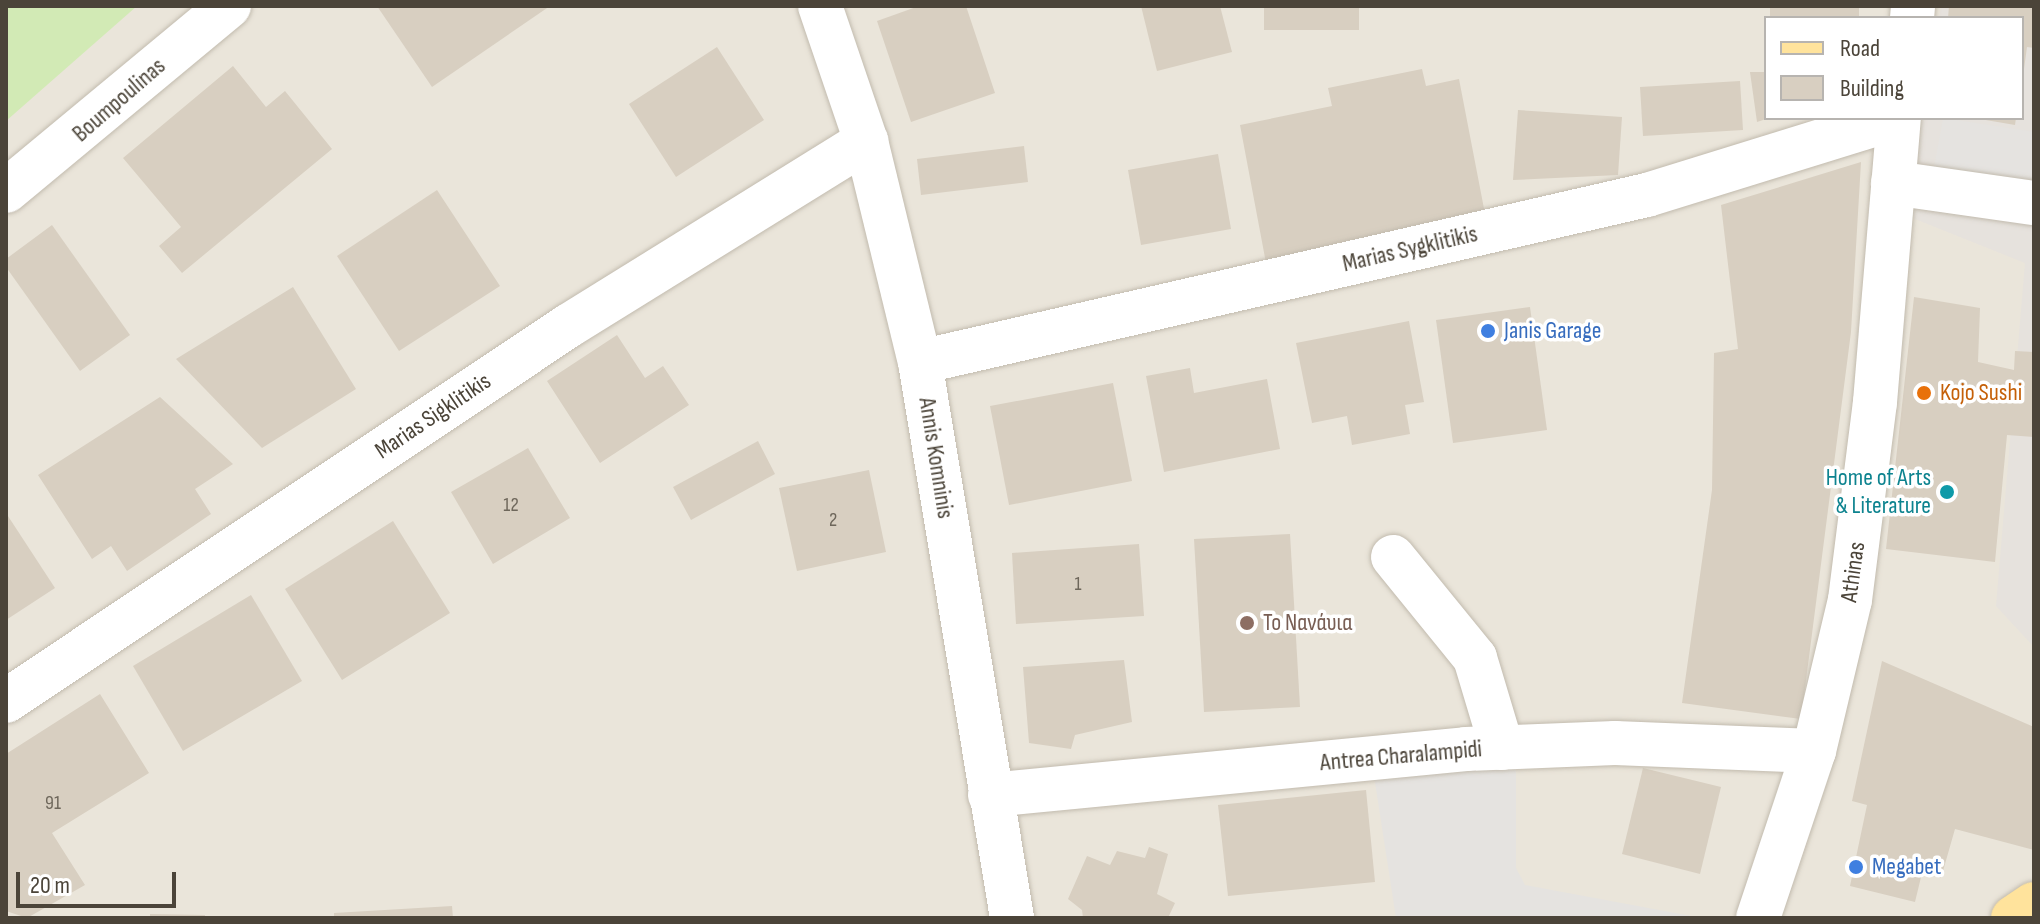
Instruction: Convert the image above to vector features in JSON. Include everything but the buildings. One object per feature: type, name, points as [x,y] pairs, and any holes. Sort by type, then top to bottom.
[{"type":"main road","points":[[2013,918],[2034,904]]},
{"type":"street","name":"Boumpoulinas","points":[[6,191],[229,6]]},
{"type":"street","name":"Annis Komninis","points":[[820,6],[866,141],[920,362],[1012,918]]},
{"type":"street","name":"Marias Sygklitikis","points":[[920,362],[1647,195],[1891,120]]},
{"type":"street","name":"Athinas","points":[[1758,918],[1814,751],[1850,600],[1875,402],[1897,120]]},
{"type":"street","name":"Marias Sigklitikis","points":[[6,701],[568,326],[866,141]]},
{"type":"street","points":[[1893,183],[2034,203]]},
{"type":"street","points":[[1393,557],[1475,658],[1502,748]]},
{"type":"street","name":"Antrea Charalampidi","points":[[990,795],[1502,748],[1615,743],[1814,751]]},
{"type":"shaded area","points":[[6,6],[2034,6],[2034,918],[6,918]]},
{"type":"shaded area","points":[[1941,6],[2034,6],[2034,647],[1996,606],[2025,263],[1910,217],[1922,120],[2024,120],[2024,16],[1939,16]]},
{"type":"shaded area","points":[[1943,120],[2034,132],[2034,220],[1928,200]]},
{"type":"shaded area","points":[[1516,768],[1516,868],[1525,885],[1702,918],[1396,918],[1374,776]]},
{"type":"green space","points":[[6,6],[137,6],[6,121]]},
{"type":"place","name":"Janis Garage","points":[[1488,331]]},
{"type":"place","name":"Kojo Sushi","points":[[1924,393]]},
{"type":"place","name":"Home of Arts & Literature","points":[[1947,492]]},
{"type":"place","name":"Το Νανάυια","points":[[1247,623]]},
{"type":"place","name":"Megabet","points":[[1856,867]]}]
